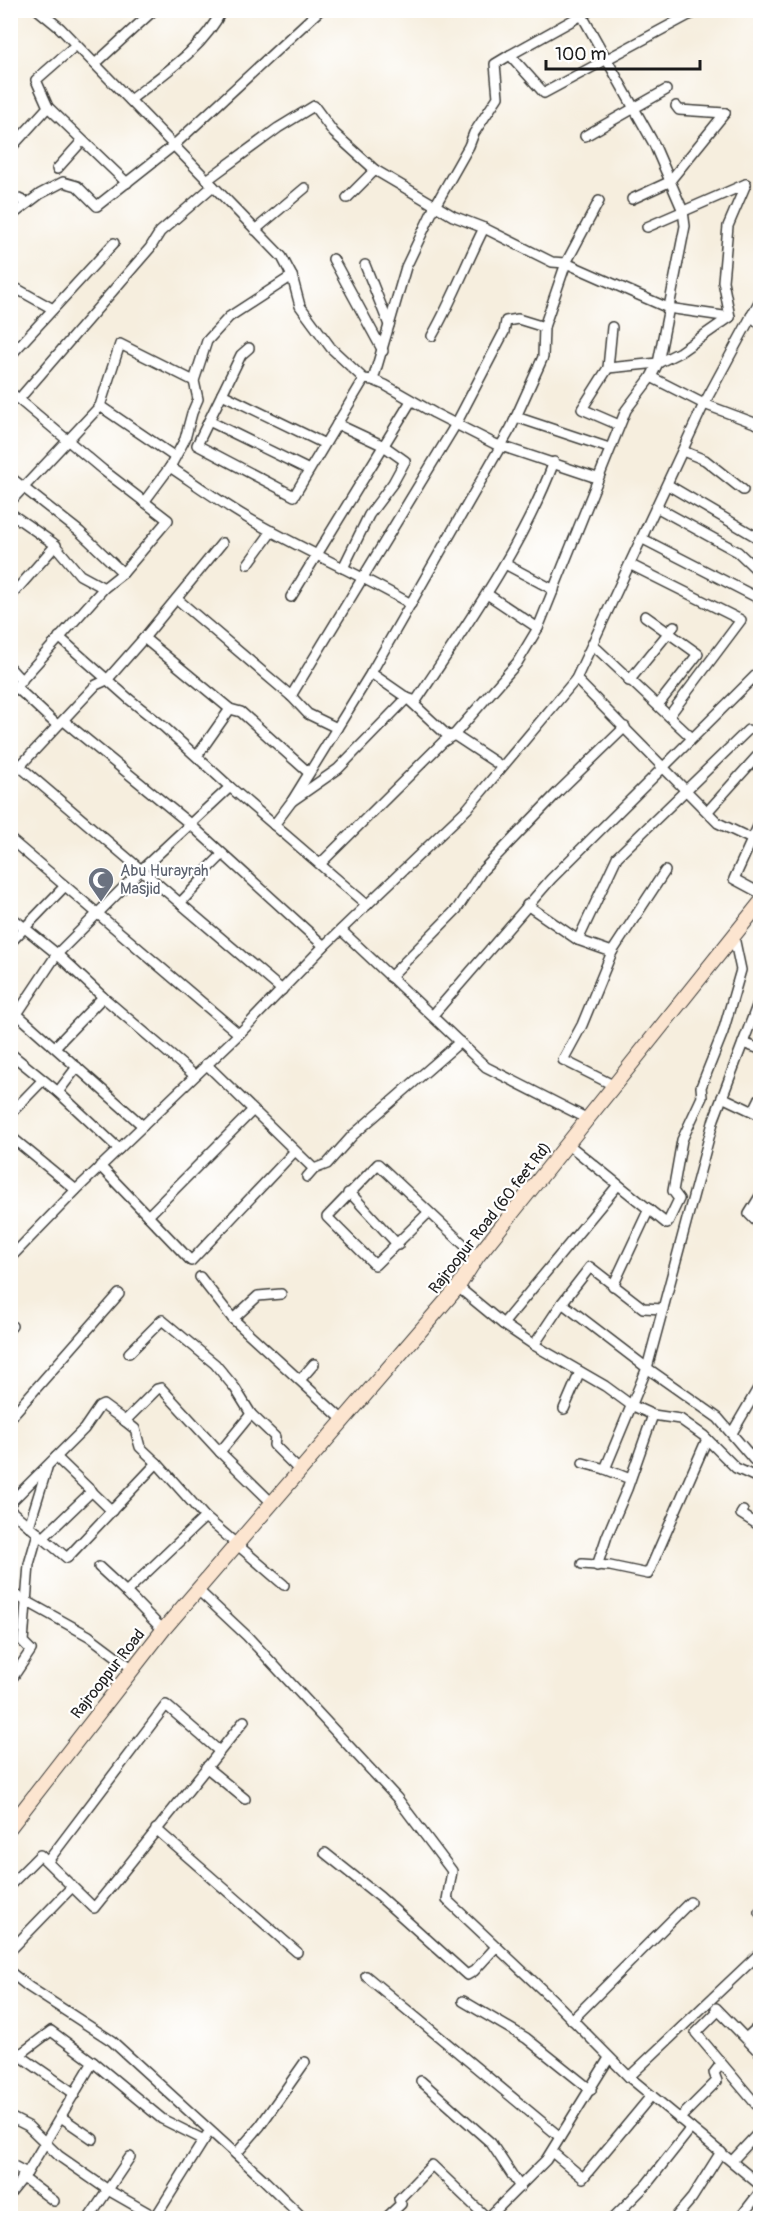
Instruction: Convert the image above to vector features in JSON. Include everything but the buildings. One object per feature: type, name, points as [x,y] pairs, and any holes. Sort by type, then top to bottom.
[{"type":"main road","name":"Rajroopur Road (60 feet Rd)","points":[[235,1544],[344,1422],[458,1287],[477,1257],[569,1145],[760,903]]},
{"type":"main road","name":"Rajrooppur Road","points":[[10,1827],[163,1630],[235,1544]]},
{"type":"street","points":[[38,10],[60,28],[282,257],[292,276],[300,306],[331,348],[368,380],[501,446],[597,478]]},
{"type":"street","points":[[95,64],[154,10]]},
{"type":"street","points":[[130,100],[194,49],[214,26],[222,10]]},
{"type":"street","points":[[15,213],[40,194],[63,182],[78,186],[97,206],[173,146],[320,10]]},
{"type":"street","points":[[249,348],[241,355],[197,445],[294,496],[337,424],[368,380],[383,351],[406,267],[474,133],[498,97],[495,64],[580,13],[591,10]]},
{"type":"street","points":[[510,55],[544,93],[702,10]]},
{"type":"street","points":[[320,864],[443,742],[454,735],[517,663],[538,628],[626,410],[651,377],[658,363],[686,226],[683,211],[635,107],[580,13]]},
{"type":"street","points":[[76,45],[36,80],[48,107],[127,183]]},
{"type":"street","points":[[585,136],[666,90]]},
{"type":"street","points":[[19,399],[150,248],[160,232],[210,183],[278,128],[314,106],[334,133],[375,170],[453,216],[484,228],[552,261],[566,263],[668,308],[730,317]]},
{"type":"street","points":[[632,199],[669,182],[725,113],[679,110],[676,106]]},
{"type":"street","points":[[10,149],[48,107]]},
{"type":"street","points":[[57,169],[82,141]]},
{"type":"street","points":[[347,198],[375,170]]},
{"type":"street","points":[[647,227],[746,184],[728,226],[723,281],[730,317]]},
{"type":"street","points":[[255,230],[305,188]]},
{"type":"street","points":[[10,195],[28,203]]},
{"type":"street","points":[[274,825],[292,801],[371,673],[501,446],[543,357],[544,327],[566,263],[599,201]]},
{"type":"street","points":[[432,336],[454,297],[458,279],[484,228]]},
{"type":"street","points":[[10,356],[114,243]]},
{"type":"street","points":[[333,259],[383,351]]},
{"type":"street","points":[[365,265],[389,324]]},
{"type":"street","points":[[144,502],[170,467],[185,439],[198,399],[194,381],[207,341],[229,317],[292,276]]},
{"type":"street","points":[[10,285],[53,309]]},
{"type":"street","points":[[10,1258],[100,1166],[239,1034],[324,946],[467,809],[576,679],[658,508],[704,404],[760,300]]},
{"type":"street","points":[[751,316],[760,324]]},
{"type":"street","points":[[608,368],[658,363],[680,352],[730,317]]},
{"type":"street","points":[[291,696],[456,424],[504,332],[506,321],[518,319],[544,327]]},
{"type":"street","points":[[612,327],[608,368],[582,409],[619,425]]},
{"type":"street","points":[[10,502],[25,489],[100,406],[120,344],[194,381]]},
{"type":"street","points":[[651,377],[704,404],[760,425]]},
{"type":"street","points":[[10,392],[168,520],[123,573],[104,588],[16,687]]},
{"type":"street","points":[[222,394],[325,444]]},
{"type":"street","points":[[291,597],[411,400]]},
{"type":"street","points":[[100,406],[175,457]]},
{"type":"street","points":[[516,417],[609,448]]},
{"type":"street","points":[[209,421],[309,470]]},
{"type":"street","points":[[337,424],[384,446],[405,461],[393,483],[369,515],[343,568]]},
{"type":"street","points":[[683,450],[705,460],[743,490]]},
{"type":"street","points":[[371,673],[407,698],[416,701],[487,594],[532,514],[554,462]]},
{"type":"street","points":[[170,467],[251,520],[316,555],[364,577],[411,604]]},
{"type":"street","points":[[10,477],[80,532],[123,573]]},
{"type":"street","points":[[668,485],[760,539]]},
{"type":"street","points":[[658,508],[738,552],[760,573]]},
{"type":"street","points":[[10,513],[56,545],[80,575],[104,588]]},
{"type":"street","points":[[248,564],[272,531]]},
{"type":"street","points":[[643,539],[754,596],[760,590]]},
{"type":"street","points":[[20,766],[96,685],[107,680],[222,543]]},
{"type":"street","points":[[10,597],[56,545]]},
{"type":"street","points":[[504,564],[554,590]]},
{"type":"street","points":[[631,565],[741,620],[669,716]]},
{"type":"street","points":[[487,594],[538,628]]},
{"type":"street","points":[[177,599],[291,696],[308,714],[337,728]]},
{"type":"street","points":[[645,616],[672,629],[698,654],[658,705]]},
{"type":"street","points":[[629,681],[672,629]]},
{"type":"street","points":[[59,638],[367,905]]},
{"type":"street","points":[[144,638],[230,709],[241,712],[309,773]]},
{"type":"street","points":[[593,645],[692,738]]},
{"type":"street","points":[[10,668],[16,687],[190,824],[324,946]]},
{"type":"street","points":[[758,674],[760,689]]},
{"type":"street","points":[[433,1015],[527,905],[758,674]]},
{"type":"street","points":[[576,679],[718,823],[757,841]]},
{"type":"street","points":[[407,698],[448,736],[454,735],[501,766]]},
{"type":"street","points":[[292,801],[338,769],[407,698]]},
{"type":"street","points":[[197,756],[230,709]]},
{"type":"street","points":[[390,977],[457,909],[482,871],[625,727]]},
{"type":"street","points":[[578,940],[617,857],[748,730]]},
{"type":"street","points":[[708,811],[760,753]]},
{"type":"street","points":[[10,758],[282,990]]},
{"type":"street","points":[[143,1126],[55,1047],[14,1017],[57,954],[230,787]]},
{"type":"street","points":[[760,822],[757,841],[734,879],[760,893]]},
{"type":"street","points":[[10,839],[239,1034]]},
{"type":"street","points":[[181,902],[203,879],[201,876],[222,855]]},
{"type":"street","points":[[615,1086],[563,1060],[582,1025],[612,952],[665,871]]},
{"type":"street","points":[[10,943],[65,886]]},
{"type":"street","points":[[527,905],[578,940],[612,952]]},
{"type":"street","points":[[10,916],[57,954],[194,1075]]},
{"type":"street","points":[[341,930],[486,1067],[588,1119]]},
{"type":"street","points":[[569,1145],[667,1224],[679,1199],[673,1191],[682,1140],[702,1097],[701,1087],[723,1032],[741,970],[734,937]]},
{"type":"street","points":[[55,1047],[103,997]]},
{"type":"street","points":[[605,1469],[647,1368],[714,1119],[760,998]]},
{"type":"street","points":[[307,1177],[314,1169],[327,1164],[353,1135],[460,1042]]},
{"type":"street","points":[[743,1043],[760,1049]]},
{"type":"street","points":[[10,1053],[58,1092],[119,1149]]},
{"type":"street","points":[[206,1064],[314,1169]]},
{"type":"street","points":[[58,1092],[77,1067]]},
{"type":"street","points":[[10,1114],[42,1081]]},
{"type":"street","points":[[722,1097],[757,1113],[760,1098]]},
{"type":"street","points":[[148,1216],[253,1110]]},
{"type":"street","points":[[10,1136],[76,1190]]},
{"type":"street","points":[[100,1166],[191,1261],[295,1151]]},
{"type":"street","points":[[429,1212],[375,1266],[327,1217],[378,1164],[477,1257]]},
{"type":"street","points":[[503,1324],[618,1185]]},
{"type":"street","points":[[348,1193],[398,1245]]},
{"type":"street","points":[[760,1196],[749,1214],[760,1225]]},
{"type":"street","points":[[613,1286],[649,1209]]},
{"type":"street","points":[[534,1346],[562,1303],[590,1267],[643,1308],[663,1309]]},
{"type":"street","points":[[200,1277],[233,1320],[344,1422]]},
{"type":"street","points":[[458,1287],[534,1346],[605,1386],[631,1405],[653,1414],[680,1419],[707,1439],[736,1468],[760,1479]]},
{"type":"street","points":[[10,1418],[119,1294]]},
{"type":"street","points":[[233,1320],[258,1296],[281,1294]]},
{"type":"street","points":[[562,1303],[647,1368],[718,1418],[754,1460],[760,1463]]},
{"type":"street","points":[[129,1353],[162,1320],[215,1364],[235,1388],[251,1414],[274,1437],[274,1445],[300,1470]]},
{"type":"street","points":[[300,1380],[314,1364]]},
{"type":"street","points":[[564,1409],[580,1372]]},
{"type":"street","points":[[732,1433],[760,1385]]},
{"type":"street","points":[[125,1421],[157,1389],[161,1388],[220,1452],[271,1502]]},
{"type":"street","points":[[10,1503],[84,1429],[99,1407],[107,1406],[135,1429],[140,1447],[205,1517],[284,1585]]},
{"type":"street","points":[[220,1452],[251,1414]]},
{"type":"street","points":[[597,1566],[653,1414]]},
{"type":"street","points":[[582,1564],[610,1566],[648,1574],[707,1439]]},
{"type":"street","points":[[56,1457],[112,1511]]},
{"type":"street","points":[[10,1510],[66,1558],[157,1463]]},
{"type":"street","points":[[583,1463],[630,1479]]},
{"type":"street","points":[[29,1526],[48,1465]]},
{"type":"street","points":[[11,1677],[31,1650],[23,1642],[26,1600],[29,1564],[40,1536],[92,1491]]},
{"type":"street","points":[[743,1511],[741,1514],[760,1526]]},
{"type":"street","points":[[126,1592],[205,1517]]},
{"type":"street","points":[[99,1567],[163,1630]]},
{"type":"street","points":[[198,1590],[247,1636],[397,1798],[452,1871],[447,1900],[629,2077],[760,2185]]},
{"type":"street","points":[[10,1592],[89,1636],[133,1669]]},
{"type":"street","points":[[48,1861],[166,1705],[219,1751]]},
{"type":"street","points":[[10,1885],[40,1854],[94,1908],[244,1721]]},
{"type":"street","points":[[206,1767],[245,1799]]},
{"type":"street","points":[[156,1829],[297,1952]]},
{"type":"street","points":[[325,1853],[380,1897],[467,1975],[474,1971],[496,1947]]},
{"type":"street","points":[[10,1952],[72,1887]]},
{"type":"street","points":[[572,2020],[690,1902]]},
{"type":"street","points":[[629,2077],[760,1953]]},
{"type":"street","points":[[10,1972],[112,2041],[303,2218]]},
{"type":"street","points":[[366,1976],[561,2137]]},
{"type":"street","points":[[711,2000],[718,2011],[747,2037],[760,2053]]},
{"type":"street","points":[[463,2001],[526,2038],[591,2090]]},
{"type":"street","points":[[718,2011],[696,2033],[760,2109]]},
{"type":"street","points":[[747,2037],[760,2025]]},
{"type":"street","points":[[10,2062],[51,2031],[93,2062],[162,2119],[204,2140]]},
{"type":"street","points":[[19,2055],[75,2094]]},
{"type":"street","points":[[386,2218],[401,2204],[399,2199],[432,2165],[488,2218],[552,2152],[609,2058]]},
{"type":"street","points":[[10,2194],[25,2175],[93,2062]]},
{"type":"street","points":[[236,2154],[260,2126],[305,2062]]},
{"type":"street","points":[[679,2119],[717,2081],[714,2073],[721,2064]]},
{"type":"street","points":[[421,2081],[491,2143],[520,2187]]},
{"type":"street","points":[[552,2152],[583,2178],[651,2096]]},
{"type":"street","points":[[10,2117],[28,2126],[59,2156],[108,2190],[156,2218],[210,2130]]},
{"type":"street","points":[[61,2117],[93,2139]]},
{"type":"street","points":[[613,2218],[646,2185],[690,2128]]},
{"type":"street","points":[[732,2162],[760,2131]]},
{"type":"street","points":[[675,2218],[692,2198],[721,2152]]},
{"type":"street","points":[[89,2218],[130,2157]]},
{"type":"street","points":[[10,2163],[54,2201]]},
{"type":"street","points":[[740,2218],[760,2192]]},
{"type":"place","name":"Abu Hurayrah Masjid","points":[[101,903]]}]
